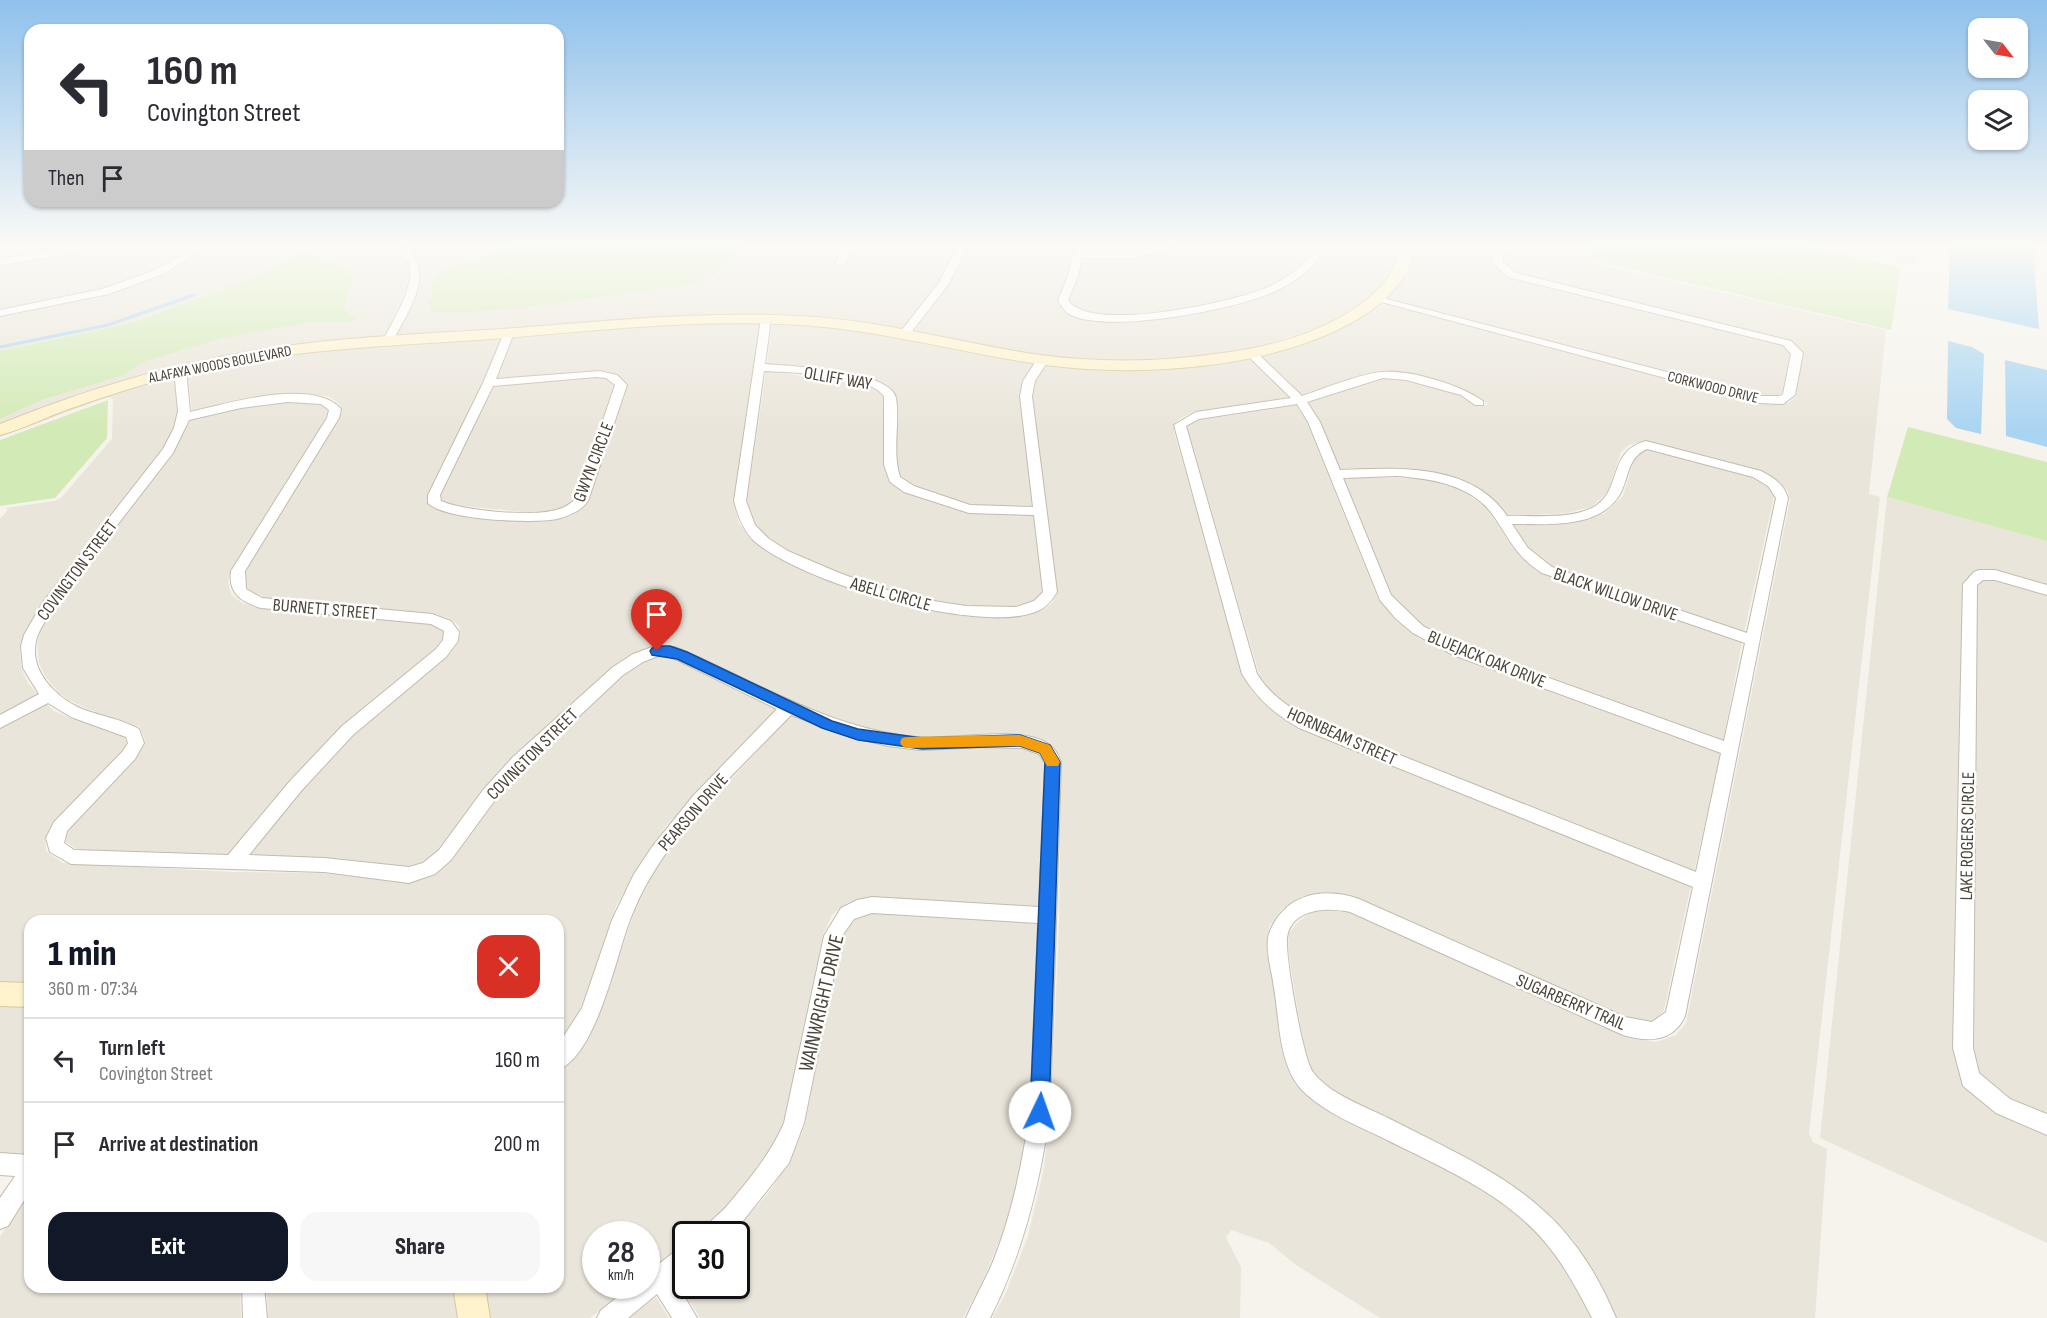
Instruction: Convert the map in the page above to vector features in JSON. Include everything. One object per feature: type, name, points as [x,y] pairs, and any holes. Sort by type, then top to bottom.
[{"type":"street","points":[[0,314],[31,308]]},
{"type":"street","points":[[388,341],[403,308]]},
{"type":"street","points":[[905,333],[925,308]]},
{"type":"street","points":[[1067,308],[1077,314],[1090,317],[1140,317],[1210,308]]},
{"type":"street","name":"ALAFAYA WOODS BOULEVARD","points":[[0,430],[93,394],[180,369],[285,350],[684,319],[766,319],[829,322],[905,333],[1042,362],[1125,366],[1167,364],[1251,353],[1330,327],[1361,308]]},
{"type":"street","name":"CORKWOOD DRIVE","points":[[1408,308],[1759,399],[1784,399],[1789,395],[1797,353],[1787,343],[1643,308]]},
{"type":"street","name":"ABELL CIRCLE","points":[[766,319],[761,367],[740,501],[745,521],[758,537],[777,551],[834,577],[916,605],[963,611],[1020,612],[1036,608],[1046,600],[1050,592],[1026,396],[1029,381],[1042,362]]},
{"type":"street","name":"GWYN CIRCLE","points":[[489,382],[596,374],[612,376],[621,385],[582,501],[567,514],[545,518],[448,509],[435,503],[434,495],[489,382],[509,333]]},
{"type":"street","name":"BLUEJACK OAK DRIVE","points":[[1251,353],[1299,400],[1314,422],[1385,597],[1401,617],[1425,636],[1469,655],[1731,750]]},
{"type":"street","name":"OLLIFF WAY","points":[[761,367],[823,374],[882,386],[890,396],[890,465],[894,478],[909,489],[969,509],[1041,511]]},
{"type":"street","points":[[180,369],[185,417]]},
{"type":"street","points":[[1299,400],[1372,376],[1394,374],[1465,393],[1479,403]]},
{"type":"street","name":"BURNETT STREET","points":[[185,417],[235,406],[298,397],[314,397],[332,403],[335,409],[333,418],[238,571],[235,582],[239,592],[261,603],[432,619],[444,622],[452,628],[453,635],[449,645],[441,653],[366,713],[330,748],[296,784],[232,863]]},
{"type":"street","name":"HORNBEAM STREET","points":[[1299,400],[1196,416],[1180,425],[1250,674],[1260,692],[1281,710],[1305,724],[1702,883]]},
{"type":"street","name":"COVINGTON STREET","points":[[185,417],[169,450],[48,605],[34,629],[28,646],[30,666],[36,680],[61,705],[134,733],[136,743],[129,755],[60,827],[55,838],[56,848],[71,857],[324,865],[409,875],[429,869],[445,855],[489,795],[519,762],[618,671],[638,658],[657,651],[670,651],[682,656],[837,728],[886,741],[922,744],[1020,741],[1045,749],[1053,762],[1040,1112],[1032,1169],[1016,1232],[993,1290],[978,1318]]},
{"type":"street","name":"SUGARBERRY TRAIL","points":[[1504,520],[1572,517],[1599,509],[1615,494],[1628,454],[1646,445],[1757,474],[1771,481],[1780,490],[1782,498],[1675,1016],[1665,1028],[1649,1033],[1623,1026],[1332,899],[1309,903],[1291,914],[1280,929],[1277,949],[1295,1053],[1305,1080],[1334,1102],[1489,1182],[1526,1208],[1561,1241],[1604,1318]]},
{"type":"street","name":"BLACK WILLOW DRIVE","points":[[1334,474],[1403,473],[1427,475],[1448,481],[1480,496],[1492,506],[1528,557],[1547,570],[1752,640]]},
{"type":"street","name":"LAKE ROGERS CIRCLE","points":[[2047,590],[1995,575],[1979,575],[1970,584],[1964,1048],[1970,1079],[2003,1106],[2047,1125]]},
{"type":"street","points":[[0,722],[49,695]]},
{"type":"street","name":"PEARSON DRIVE","points":[[564,1053],[577,1037],[593,1006],[626,908],[648,867],[673,830],[789,707]]},
{"type":"street","name":"WAINWRIGHT DRIVE","points":[[729,1221],[781,1155],[794,1123],[833,936],[841,918],[855,907],[872,905],[1049,916]]},
{"type":"street","points":[[0,993],[24,994]]},
{"type":"street","points":[[0,1164],[24,1166]]},
{"type":"street","points":[[0,1218],[24,1181]]},
{"type":"street","points":[[672,1268],[660,1278],[685,1318]]},
{"type":"street","points":[[253,1293],[255,1318]]},
{"type":"street","points":[[470,1293],[474,1318]]},
{"type":"street","points":[[609,1318],[633,1299]]},
{"type":"shaded area","points":[[0,308],[17,308],[0,311]]},
{"type":"shaded area","points":[[43,308],[174,308],[134,322],[0,351],[0,316]]},
{"type":"shaded area","points":[[346,308],[398,308],[384,339],[252,352],[0,427],[0,419],[42,400],[122,376],[144,362],[224,338],[317,320],[348,322],[358,319],[346,313]]},
{"type":"shaded area","points":[[409,308],[919,308],[902,329],[772,316],[395,338]]},
{"type":"shaded area","points":[[932,308],[1062,308],[1075,317],[1141,320],[1193,315],[1228,308],[1353,308],[1325,325],[1248,350],[1165,361],[1124,363],[1043,359],[913,332]]},
{"type":"shaded area","points":[[1076,308],[1199,308],[1138,314],[1080,312]]},
{"type":"shaded area","points":[[1366,308],[1399,308],[1761,402],[1788,403],[1796,397],[1803,355],[1801,349],[1790,341],[1655,308],[1788,308],[1886,330],[1869,494],[1880,497],[1809,1133],[1813,1142],[1827,1149],[1815,1318],[1616,1318],[1595,1276],[1572,1238],[1533,1202],[1494,1174],[1339,1094],[1314,1075],[1305,1053],[1288,951],[1289,933],[1299,921],[1315,910],[1334,907],[1352,912],[1624,1035],[1656,1042],[1676,1035],[1686,1023],[1790,500],[1788,491],[1778,481],[1757,471],[1660,444],[1640,442],[1629,445],[1621,452],[1608,492],[1593,506],[1568,513],[1507,516],[1498,504],[1484,494],[1451,478],[1428,472],[1400,469],[1339,470],[1320,422],[1307,403],[1385,378],[1406,379],[1462,395],[1479,407],[1488,404],[1467,391],[1392,371],[1369,373],[1301,395],[1259,355]]},
{"type":"shaded area","points":[[1419,308],[1637,308],[1782,344],[1790,352],[1782,392],[1778,396],[1758,396]]},
{"type":"shaded area","points":[[684,322],[760,322],[733,501],[739,523],[752,539],[771,554],[878,599],[914,609],[964,616],[1023,617],[1042,611],[1052,603],[1057,594],[1032,396],[1035,382],[1047,365],[1249,357],[1291,398],[1192,413],[1174,424],[1174,432],[1243,674],[1252,692],[1275,713],[1303,729],[1691,885],[1664,1010],[1656,1020],[1644,1023],[1623,1018],[1354,897],[1333,892],[1302,896],[1282,909],[1269,926],[1267,948],[1284,1052],[1299,1086],[1331,1110],[1485,1191],[1520,1216],[1552,1245],[1591,1318],[1380,1318],[1296,1265],[1269,1243],[1231,1230],[1226,1238],[1241,1267],[1240,1318],[992,1318],[1005,1295],[1028,1236],[1043,1173],[1051,1115],[1059,924],[1061,763],[1052,747],[1038,739],[1019,734],[922,738],[888,735],[831,719],[686,651],[674,647],[657,646],[635,654],[425,863],[410,867],[336,858],[247,856],[304,786],[337,751],[372,716],[447,656],[455,647],[461,634],[459,626],[451,619],[436,614],[265,598],[246,588],[243,580],[245,570],[339,418],[341,407],[328,396],[300,394],[235,403],[192,412],[187,371],[284,353],[502,336],[483,383],[427,495],[428,504],[445,513],[545,522],[572,516],[588,503],[627,384],[617,374],[607,371],[496,379],[514,335]]},
{"type":"shaded area","points":[[772,322],[860,329],[1035,363],[1023,380],[1020,396],[1033,506],[970,505],[913,486],[900,477],[896,465],[894,390],[874,379],[767,365]]},
{"type":"shaded area","points":[[766,371],[869,385],[883,393],[883,465],[888,479],[905,492],[969,513],[1035,515],[1042,591],[1039,597],[1031,604],[1018,607],[964,607],[918,600],[885,591],[838,573],[782,547],[764,534],[752,520],[747,501]]},
{"type":"shaded area","points":[[174,374],[179,418],[173,433],[41,605],[26,629],[20,649],[21,668],[28,683],[38,695],[0,716],[0,519],[8,510],[5,508],[55,501],[61,498],[112,439],[113,399],[108,397],[0,437],[0,433],[41,416]]},
{"type":"shaded area","points":[[608,378],[615,386],[575,501],[571,506],[546,514],[451,505],[442,501],[441,495],[494,385]]},
{"type":"shaded area","points":[[297,400],[319,402],[326,406],[328,410],[326,418],[230,571],[228,583],[231,594],[242,603],[257,608],[429,624],[444,631],[442,644],[360,710],[323,746],[228,855],[78,850],[66,842],[65,836],[69,827],[136,757],[145,740],[140,727],[85,708],[57,691],[45,676],[39,663],[37,644],[42,628],[56,605],[175,450],[191,419],[235,409]]},
{"type":"shaded area","points":[[1296,405],[1307,422],[1377,597],[1395,620],[1420,639],[1455,655],[1721,752],[1694,872],[1309,719],[1287,706],[1267,690],[1259,674],[1187,427],[1200,420]]},
{"type":"shaded area","points":[[1649,449],[1755,477],[1773,489],[1774,496],[1744,633],[1551,568],[1534,556],[1513,524],[1576,522],[1605,513],[1623,496],[1635,457]]},
{"type":"shaded area","points":[[1343,477],[1427,479],[1459,489],[1486,507],[1523,559],[1544,574],[1742,642],[1723,741],[1461,647],[1430,633],[1392,597]]},
{"type":"shaded area","points":[[1887,497],[2047,541],[2047,1243],[1820,1138]]},
{"type":"shaded area","points":[[658,657],[677,660],[778,709],[666,826],[640,864],[616,906],[583,1004],[564,1039],[564,915],[24,915],[24,985],[0,984],[0,728],[45,703],[54,711],[125,737],[127,745],[50,827],[45,839],[46,851],[63,863],[233,872],[321,873],[405,882],[430,876],[452,860],[497,797],[526,765],[624,675],[642,663]]},
{"type":"shaded area","points":[[791,715],[854,740],[884,746],[923,750],[1020,747],[1038,753],[1044,762],[1039,907],[872,897],[848,902],[832,915],[823,935],[784,1120],[771,1150],[748,1182],[711,1221],[672,1221],[672,1253],[660,1263],[660,1221],[582,1221],[582,1299],[615,1299],[590,1318],[487,1318],[483,1293],[564,1293],[564,1068],[585,1042],[602,1008],[635,910],[656,870],[681,834]]},
{"type":"shaded area","points":[[873,913],[1038,923],[1029,1110],[1021,1166],[1005,1227],[982,1283],[963,1318],[700,1318],[688,1299],[750,1299],[750,1221],[743,1221],[767,1195],[791,1159],[805,1125],[842,938],[849,922],[860,915]]},
{"type":"shaded area","points":[[0,1002],[24,1003],[24,1154],[0,1153]]},
{"type":"shaded area","points":[[24,1199],[24,1293],[240,1293],[241,1318],[0,1318],[0,1237]]},
{"type":"shaded area","points":[[266,1293],[457,1293],[461,1318],[268,1318]]},
{"type":"shaded area","points":[[653,1299],[657,1299],[669,1318],[629,1318]]},
{"type":"green space","points":[[174,308],[345,308],[346,313],[359,319],[348,322],[317,321],[224,338],[144,362],[122,376],[42,400],[0,419],[0,351],[134,322]]},
{"type":"green space","points":[[430,308],[518,308],[461,313],[432,312]]},
{"type":"green space","points":[[1794,308],[1895,308],[1891,330]]},
{"type":"green space","points":[[108,400],[107,438],[55,498],[0,506],[0,440]]},
{"type":"green space","points":[[1908,427],[2047,462],[2047,541],[1887,497]]},
{"type":"water","points":[[2037,308],[2039,329],[1948,309]]},
{"type":"water","points":[[1948,341],[1972,347],[1984,354],[1981,434],[1956,428],[1947,419]]},
{"type":"water","points":[[2005,360],[2047,370],[2047,447],[2006,436]]},
{"type":"waterway","points":[[0,347],[108,325],[158,308]]},
{"type":"slow traffic","points":[[907,742],[922,744],[1020,741],[1045,749],[1053,762]]},
{"type":"route","points":[[657,651],[670,651],[682,656],[789,707],[858,735],[886,741],[922,744],[1020,741],[1045,749],[1053,762],[1040,1112]]}]
